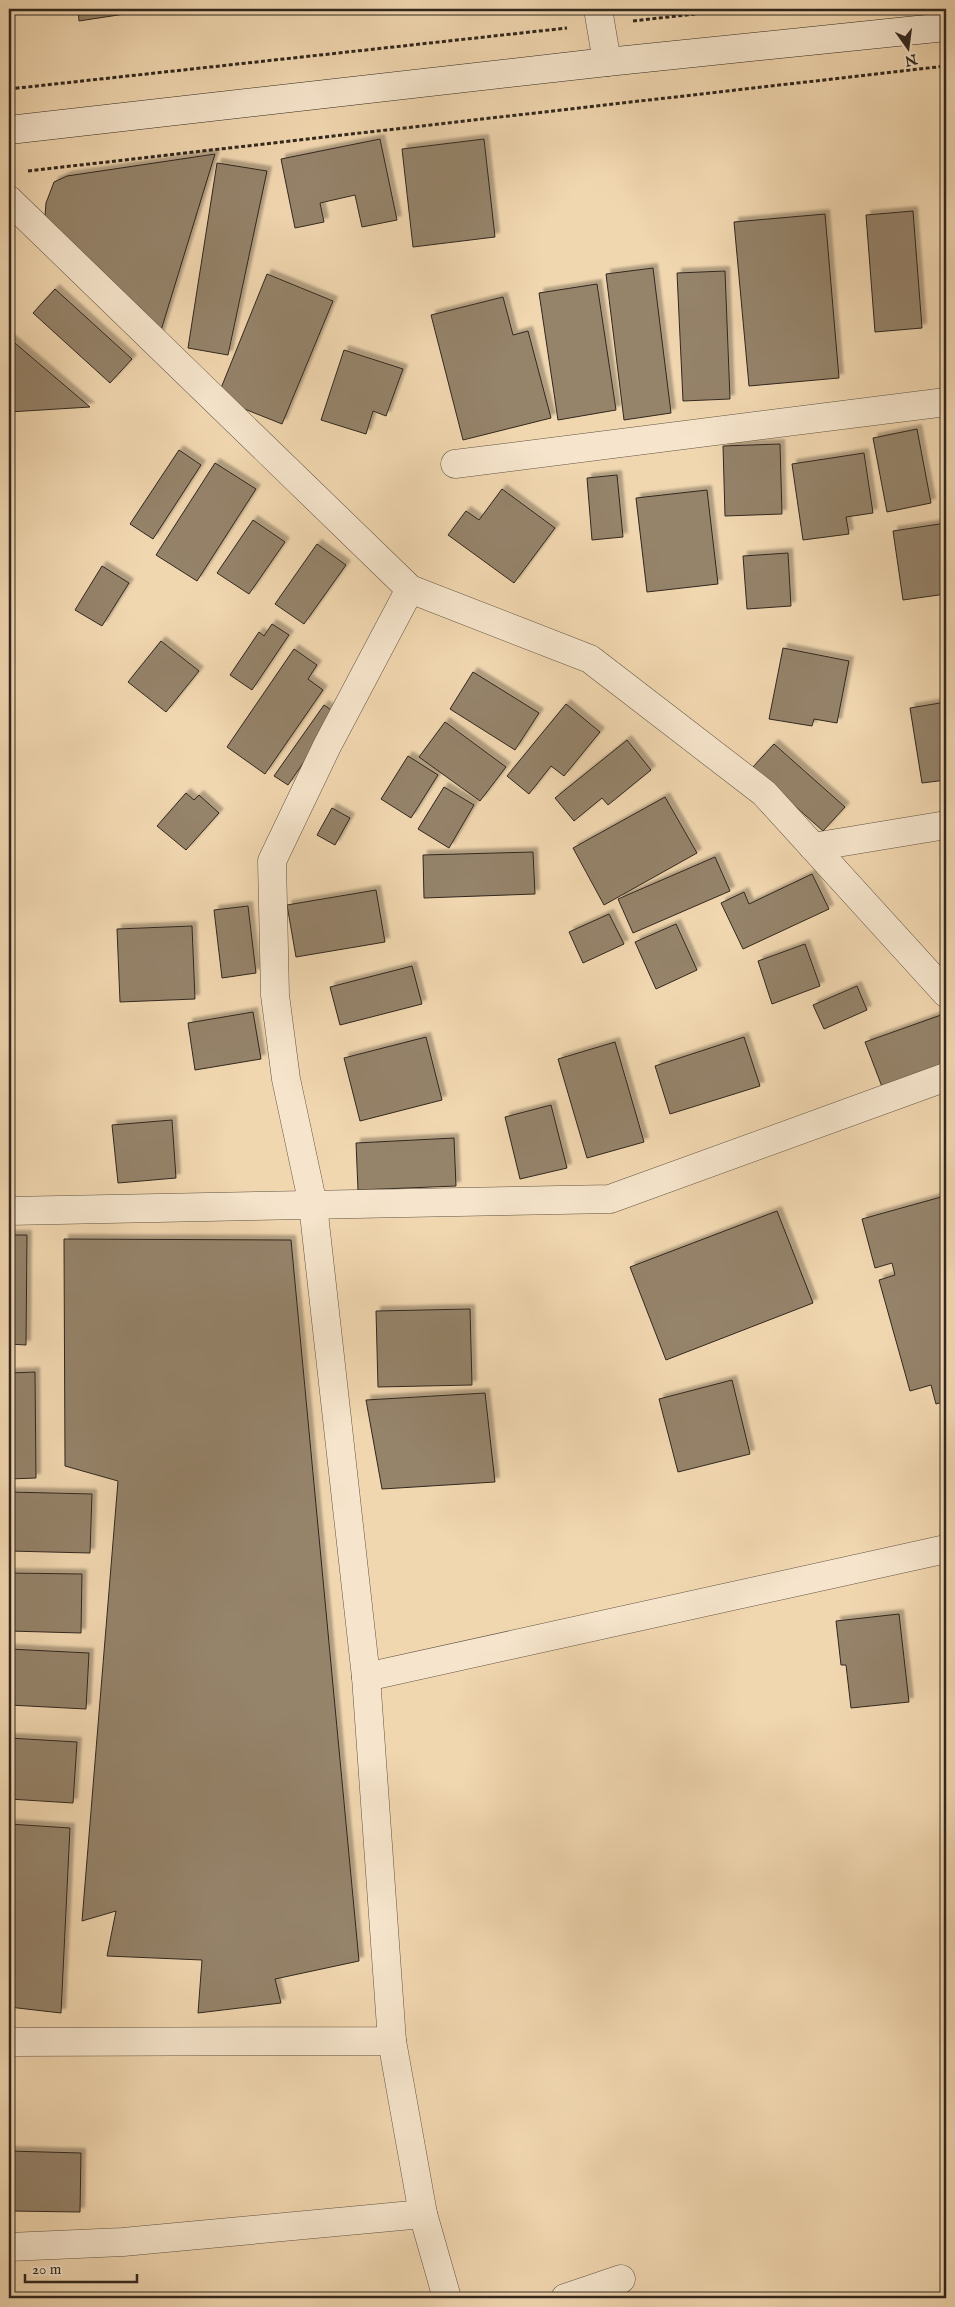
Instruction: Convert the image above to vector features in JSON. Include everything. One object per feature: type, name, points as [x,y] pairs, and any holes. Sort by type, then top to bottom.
[{"type":"street","points":[[599,16],[607,62]]},
{"type":"street","points":[[9,130],[607,62],[946,27]]},
{"type":"street","points":[[9,200],[410,589],[590,659],[764,793],[946,993]]},
{"type":"street","points":[[455,464],[946,402]]},
{"type":"street","points":[[410,589],[327,746],[272,861],[275,995],[286,1078],[313,1205],[366,1676],[392,2042],[423,2214],[447,2298]]},
{"type":"street","points":[[813,847],[946,826]]},
{"type":"street","points":[[9,1210],[610,1199],[946,1077]]},
{"type":"street","points":[[366,1676],[946,1550]]},
{"type":"street","points":[[9,2042],[392,2042]]},
{"type":"street","points":[[9,2247],[123,2242],[423,2214]]},
{"type":"street","points":[[565,2298],[621,2279]]},
{"type":"path","points":[[9,89],[599,16],[740,9]]},
{"type":"path","points":[[19,172],[946,66]]},
{"type":"building","points":[[78,9],[151,9],[151,10],[79,21]]},
{"type":"building","points":[[380,139],[397,220],[362,227],[355,195],[320,203],[324,222],[295,228],[281,159]]},
{"type":"building","points":[[484,139],[495,237],[413,247],[402,149]]},
{"type":"building","points":[[215,154],[159,337],[45,216],[46,203],[54,182],[67,176]]},
{"type":"building","points":[[217,163],[267,171],[228,355],[188,348]]},
{"type":"building","points":[[913,211],[922,328],[875,332],[866,215]]},
{"type":"building","points":[[825,214],[839,378],[749,386],[734,222]]},
{"type":"building","points":[[653,268],[671,413],[624,420],[606,274]]},
{"type":"building","points":[[725,271],[730,399],[683,401],[677,273]]},
{"type":"building","points":[[267,274],[333,301],[282,424],[217,398]]},
{"type":"building","points":[[597,284],[616,410],[558,420],[539,293]]},
{"type":"building","points":[[55,289],[132,359],[110,383],[33,313]]},
{"type":"building","points":[[503,297],[513,335],[528,331],[551,418],[463,440],[431,315]]},
{"type":"building","points":[[9,338],[90,407],[9,412]]},
{"type":"building","points":[[344,350],[403,369],[386,416],[373,411],[366,434],[321,420]]},
{"type":"building","points":[[917,429],[931,503],[887,512],[873,438]]},
{"type":"building","points":[[780,444],[782,514],[725,516],[723,446]]},
{"type":"building","points":[[179,450],[201,465],[153,539],[130,524]]},
{"type":"building","points":[[864,453],[873,513],[846,517],[849,534],[803,540],[792,464]]},
{"type":"building","points":[[215,463],[256,489],[197,581],[156,555]]},
{"type":"building","points":[[617,475],[623,537],[592,540],[587,478]]},
{"type":"building","points":[[502,489],[555,528],[514,583],[448,535],[466,511],[479,520]]},
{"type":"building","points":[[707,490],[718,584],[647,592],[636,498]]},
{"type":"building","points":[[253,520],[285,542],[249,594],[217,573]]},
{"type":"building","points":[[946,523],[946,594],[903,600],[893,531]]},
{"type":"building","points":[[317,544],[346,565],[304,624],[275,604]]},
{"type":"building","points":[[788,553],[791,606],[747,609],[743,556]]},
{"type":"building","points":[[102,566],[129,583],[102,626],[75,610]]},
{"type":"building","points":[[272,624],[289,635],[252,690],[230,675],[259,632],[264,636]]},
{"type":"building","points":[[161,641],[199,671],[166,712],[128,682]]},
{"type":"building","points":[[783,648],[849,661],[837,723],[814,719],[812,726],[769,719]]},
{"type":"building","points":[[294,649],[317,665],[308,679],[323,690],[265,774],[227,747]]},
{"type":"building","points":[[473,672],[539,713],[515,750],[450,709]]},
{"type":"building","points":[[946,702],[946,780],[922,783],[910,708]]},
{"type":"building","points":[[566,704],[600,732],[564,776],[551,766],[529,794],[507,776]]},
{"type":"building","points":[[324,705],[337,714],[288,785],[274,776]]},
{"type":"building","points":[[445,722],[506,767],[480,801],[419,757]]},
{"type":"building","points":[[627,740],[651,770],[608,805],[602,798],[574,821],[555,798]]},
{"type":"building","points":[[774,744],[845,807],[823,831],[752,768]]},
{"type":"building","points":[[408,756],[438,775],[411,818],[381,799]]},
{"type":"building","points":[[444,787],[474,805],[449,848],[418,829]]},
{"type":"building","points":[[186,793],[194,800],[199,795],[219,813],[186,850],[157,826]]},
{"type":"building","points":[[665,797],[697,853],[604,905],[573,848]]},
{"type":"building","points":[[332,808],[350,818],[335,845],[317,835]]},
{"type":"building","points":[[533,852],[535,894],[424,898],[423,855]]},
{"type":"building","points":[[715,857],[730,891],[633,933],[618,899]]},
{"type":"building","points":[[812,874],[829,909],[743,949],[721,903],[744,892],[749,904]]},
{"type":"building","points":[[376,890],[385,942],[296,957],[287,905]]},
{"type":"building","points":[[248,906],[256,973],[222,978],[214,910]]},
{"type":"building","points":[[609,914],[624,944],[583,963],[569,932]]},
{"type":"building","points":[[676,924],[697,970],[656,989],[635,942]]},
{"type":"building","points":[[192,926],[195,999],[120,1002],[117,929]]},
{"type":"building","points":[[805,944],[820,986],[772,1004],[758,961]]},
{"type":"building","points":[[412,966],[422,1004],[340,1025],[330,987]]},
{"type":"building","points":[[857,986],[867,1010],[824,1029],[813,1005]]},
{"type":"building","points":[[253,1012],[261,1059],[195,1070],[188,1023]]},
{"type":"building","points":[[941,1015],[946,1030],[946,1070],[884,1092],[865,1042]]},
{"type":"building","points":[[426,1037],[442,1100],[360,1121],[344,1058]]},
{"type":"building","points":[[744,1037],[760,1086],[670,1114],[655,1066]]},
{"type":"building","points":[[615,1042],[644,1142],[587,1158],[558,1059]]},
{"type":"building","points":[[551,1105],[567,1168],[520,1179],[505,1117]]},
{"type":"building","points":[[172,1120],[176,1178],[118,1183],[112,1125]]},
{"type":"building","points":[[454,1138],[456,1186],[358,1190],[356,1143]]},
{"type":"building","points":[[941,1197],[946,1217],[946,1247],[941,1249],[946,1261],[946,1401],[936,1404],[931,1385],[910,1391],[879,1280],[895,1275],[892,1263],[875,1268],[862,1219]]},
{"type":"building","points":[[777,1211],[813,1303],[666,1360],[630,1267]]},
{"type":"building","points":[[9,1235],[27,1235],[26,1345],[9,1344]]},
{"type":"building","points":[[64,1239],[291,1240],[359,1961],[275,1979],[281,2003],[198,2013],[202,1960],[107,1956],[116,1911],[82,1921],[118,1481],[65,1466]]},
{"type":"building","points":[[470,1309],[472,1385],[378,1387],[376,1311]]},
{"type":"building","points":[[35,1372],[36,1478],[9,1479],[9,1373]]},
{"type":"building","points":[[732,1380],[750,1454],[678,1472],[659,1399]]},
{"type":"building","points":[[485,1393],[495,1482],[382,1489],[366,1400]]},
{"type":"building","points":[[9,1492],[92,1494],[90,1553],[9,1551]]},
{"type":"building","points":[[9,1573],[82,1574],[81,1633],[9,1631]]},
{"type":"building","points":[[899,1614],[909,1702],[851,1708],[846,1665],[841,1665],[836,1621]]},
{"type":"building","points":[[9,1649],[89,1653],[86,1709],[9,1705]]},
{"type":"building","points":[[9,1738],[77,1742],[73,1803],[9,1799]]},
{"type":"building","points":[[9,1824],[70,1828],[61,2013],[9,2007]]},
{"type":"building","points":[[9,2151],[81,2153],[80,2212],[9,2211]]}]
